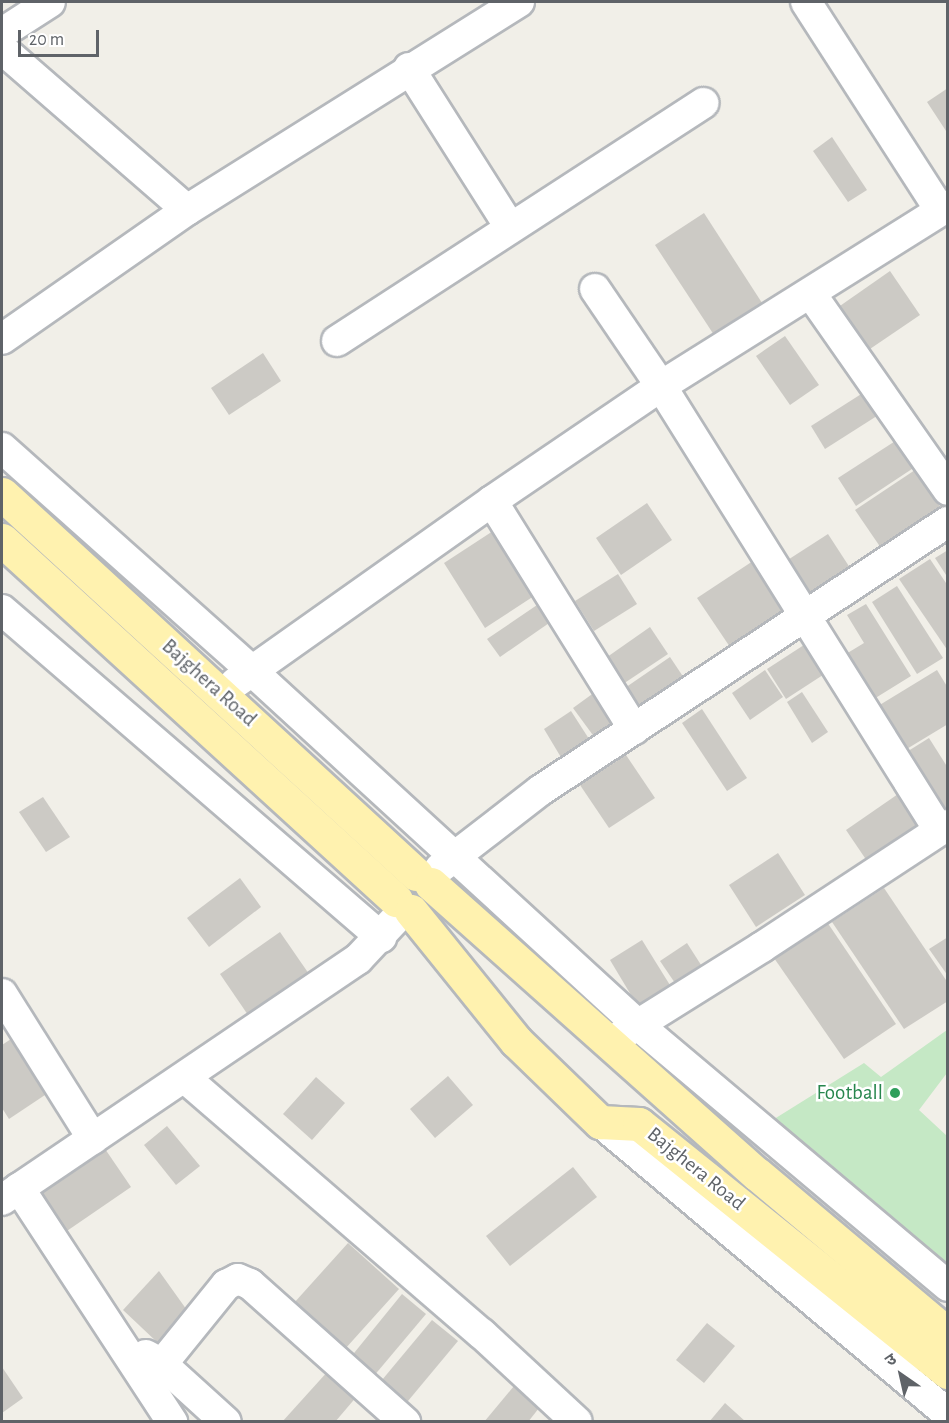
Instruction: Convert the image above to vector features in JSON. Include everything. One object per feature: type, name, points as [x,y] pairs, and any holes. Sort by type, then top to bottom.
[{"type":"main road","name":"Bajghera Road","points":[[2,494],[425,879],[757,1174],[948,1334]]},
{"type":"main road","name":"Bajghera Road","points":[[2,540],[404,907],[516,1041],[600,1122],[639,1124],[948,1372]]},
{"type":"main road","points":[[404,907],[422,910],[431,902],[433,896],[425,879]]},
{"type":"street","points":[[2,33],[50,2]]},
{"type":"street","points":[[2,339],[187,210],[409,68],[491,10],[519,2]]},
{"type":"street","points":[[220,693],[492,501],[661,386],[811,294],[944,208],[806,2]]},
{"type":"street","points":[[2,49],[187,210]]},
{"type":"street","points":[[409,68],[510,227]]},
{"type":"street","points":[[337,341],[705,103]]},
{"type":"street","points":[[595,289],[661,386],[806,618],[943,828],[610,1042]]},
{"type":"street","points":[[811,294],[948,490]]},
{"type":"street","points":[[2,448],[252,671],[638,1025],[948,1286]]},
{"type":"street","points":[[492,501],[633,729]]},
{"type":"street","points":[[425,879],[541,790],[806,618],[948,522]]},
{"type":"street","points":[[2,610],[381,937]]},
{"type":"street","points":[[172,1422],[121,1344],[10,1194],[185,1078],[358,959],[381,937],[404,907]]},
{"type":"street","points":[[2,994],[93,1139]]},
{"type":"street","points":[[185,1078],[482,1334],[577,1422]]},
{"type":"street","points":[[600,1122],[948,1414]]},
{"type":"street","points":[[162,1364],[226,1285],[238,1279],[250,1284],[405,1422]]},
{"type":"street","points":[[121,1344],[162,1364],[226,1422]]},
{"type":"green space","points":[[947,1030],[947,1073],[919,1110],[947,1136],[947,1271],[771,1121],[864,1063],[881,1077]]},
{"type":"building","points":[[948,88],[948,134],[927,102]]},
{"type":"building","points":[[832,137],[867,190],[848,202],[813,151]]},
{"type":"building","points":[[704,213],[764,306],[716,338],[655,245]]},
{"type":"building","points":[[890,271],[920,315],[867,351],[837,308]]},
{"type":"building","points":[[785,336],[819,385],[790,405],[756,356]]},
{"type":"building","points":[[263,353],[281,381],[229,415],[211,388]]},
{"type":"building","points":[[866,391],[880,414],[825,449],[811,426]]},
{"type":"building","points":[[900,438],[918,465],[856,506],[838,478]]},
{"type":"building","points":[[915,470],[943,511],[883,551],[855,510]]},
{"type":"building","points":[[647,503],[672,540],[621,575],[596,538]]},
{"type":"building","points":[[493,531],[534,596],[485,628],[444,563]]},
{"type":"building","points":[[828,534],[854,574],[809,603],[783,563]]},
{"type":"building","points":[[948,550],[948,578],[935,558]]},
{"type":"building","points":[[756,559],[790,611],[732,650],[697,598]]},
{"type":"building","points":[[930,559],[948,586],[948,651],[899,579]]},
{"type":"building","points":[[618,574],[637,604],[594,631],[575,601]]},
{"type":"building","points":[[897,586],[943,658],[917,674],[872,602]]},
{"type":"building","points":[[540,603],[552,621],[500,657],[487,639]]},
{"type":"building","points":[[866,604],[911,676],[869,702],[841,657],[864,643],[847,615]]},
{"type":"building","points":[[650,627],[668,654],[617,688],[600,662]]},
{"type":"building","points":[[807,643],[826,673],[786,699],[767,669]]},
{"type":"building","points":[[670,657],[686,681],[635,715],[619,692]]},
{"type":"building","points":[[765,670],[783,697],[750,720],[732,693]]},
{"type":"building","points":[[937,670],[948,688],[948,724],[905,750],[878,706]]},
{"type":"building","points":[[595,692],[617,723],[595,738],[573,708]]},
{"type":"building","points":[[802,692],[828,732],[812,743],[787,702]]},
{"type":"building","points":[[702,709],[747,778],[727,791],[682,723]]},
{"type":"building","points":[[571,711],[591,742],[562,759],[544,729]]},
{"type":"building","points":[[929,738],[948,768],[948,809],[943,812],[905,753]]},
{"type":"building","points":[[626,755],[655,798],[609,828],[580,785]]},
{"type":"building","points":[[901,792],[922,821],[867,861],[846,830]]},
{"type":"building","points":[[43,797],[70,837],[46,852],[19,812]]},
{"type":"building","points":[[778,853],[805,895],[756,927],[729,885]]},
{"type":"building","points":[[240,878],[261,907],[209,947],[187,918]]},
{"type":"building","points":[[884,888],[948,983],[948,1001],[904,1029],[832,922]]},
{"type":"building","points":[[827,922],[896,1024],[844,1059],[774,958]]},
{"type":"building","points":[[280,932],[309,974],[248,1015],[220,974]]},
{"type":"building","points":[[948,937],[948,976],[929,949]]},
{"type":"building","points":[[642,940],[673,990],[640,1010],[610,960]]},
{"type":"building","points":[[687,943],[703,968],[677,986],[660,961]]},
{"type":"building","points":[[14,1037],[51,1091],[9,1119],[2,1108],[2,1045]]},
{"type":"building","points":[[448,1076],[473,1105],[435,1138],[410,1109]]},
{"type":"building","points":[[316,1077],[345,1103],[312,1140],[283,1114]]},
{"type":"building","points":[[167,1126],[200,1166],[176,1185],[144,1145]]},
{"type":"building","points":[[101,1143],[131,1187],[61,1235],[31,1191]]},
{"type":"building","points":[[573,1167],[597,1197],[510,1266],[486,1236]]},
{"type":"building","points":[[348,1243],[399,1289],[345,1349],[294,1303]]},
{"type":"building","points":[[159,1271],[189,1313],[158,1343],[123,1310]]},
{"type":"building","points":[[402,1294],[426,1314],[373,1377],[350,1358]]},
{"type":"building","points":[[432,1320],[458,1341],[403,1407],[377,1386]]},
{"type":"building","points":[[707,1323],[735,1346],[704,1383],[676,1360]]},
{"type":"building","points":[[2,1367],[23,1398],[2,1413]]},
{"type":"building","points":[[329,1370],[358,1395],[335,1422],[282,1422]]},
{"type":"building","points":[[514,1386],[539,1408],[528,1422],[484,1422]]},
{"type":"building","points":[[725,1403],[746,1422],[709,1422]]},
{"type":"place","name":"Football","points":[[895,1093]]}]
